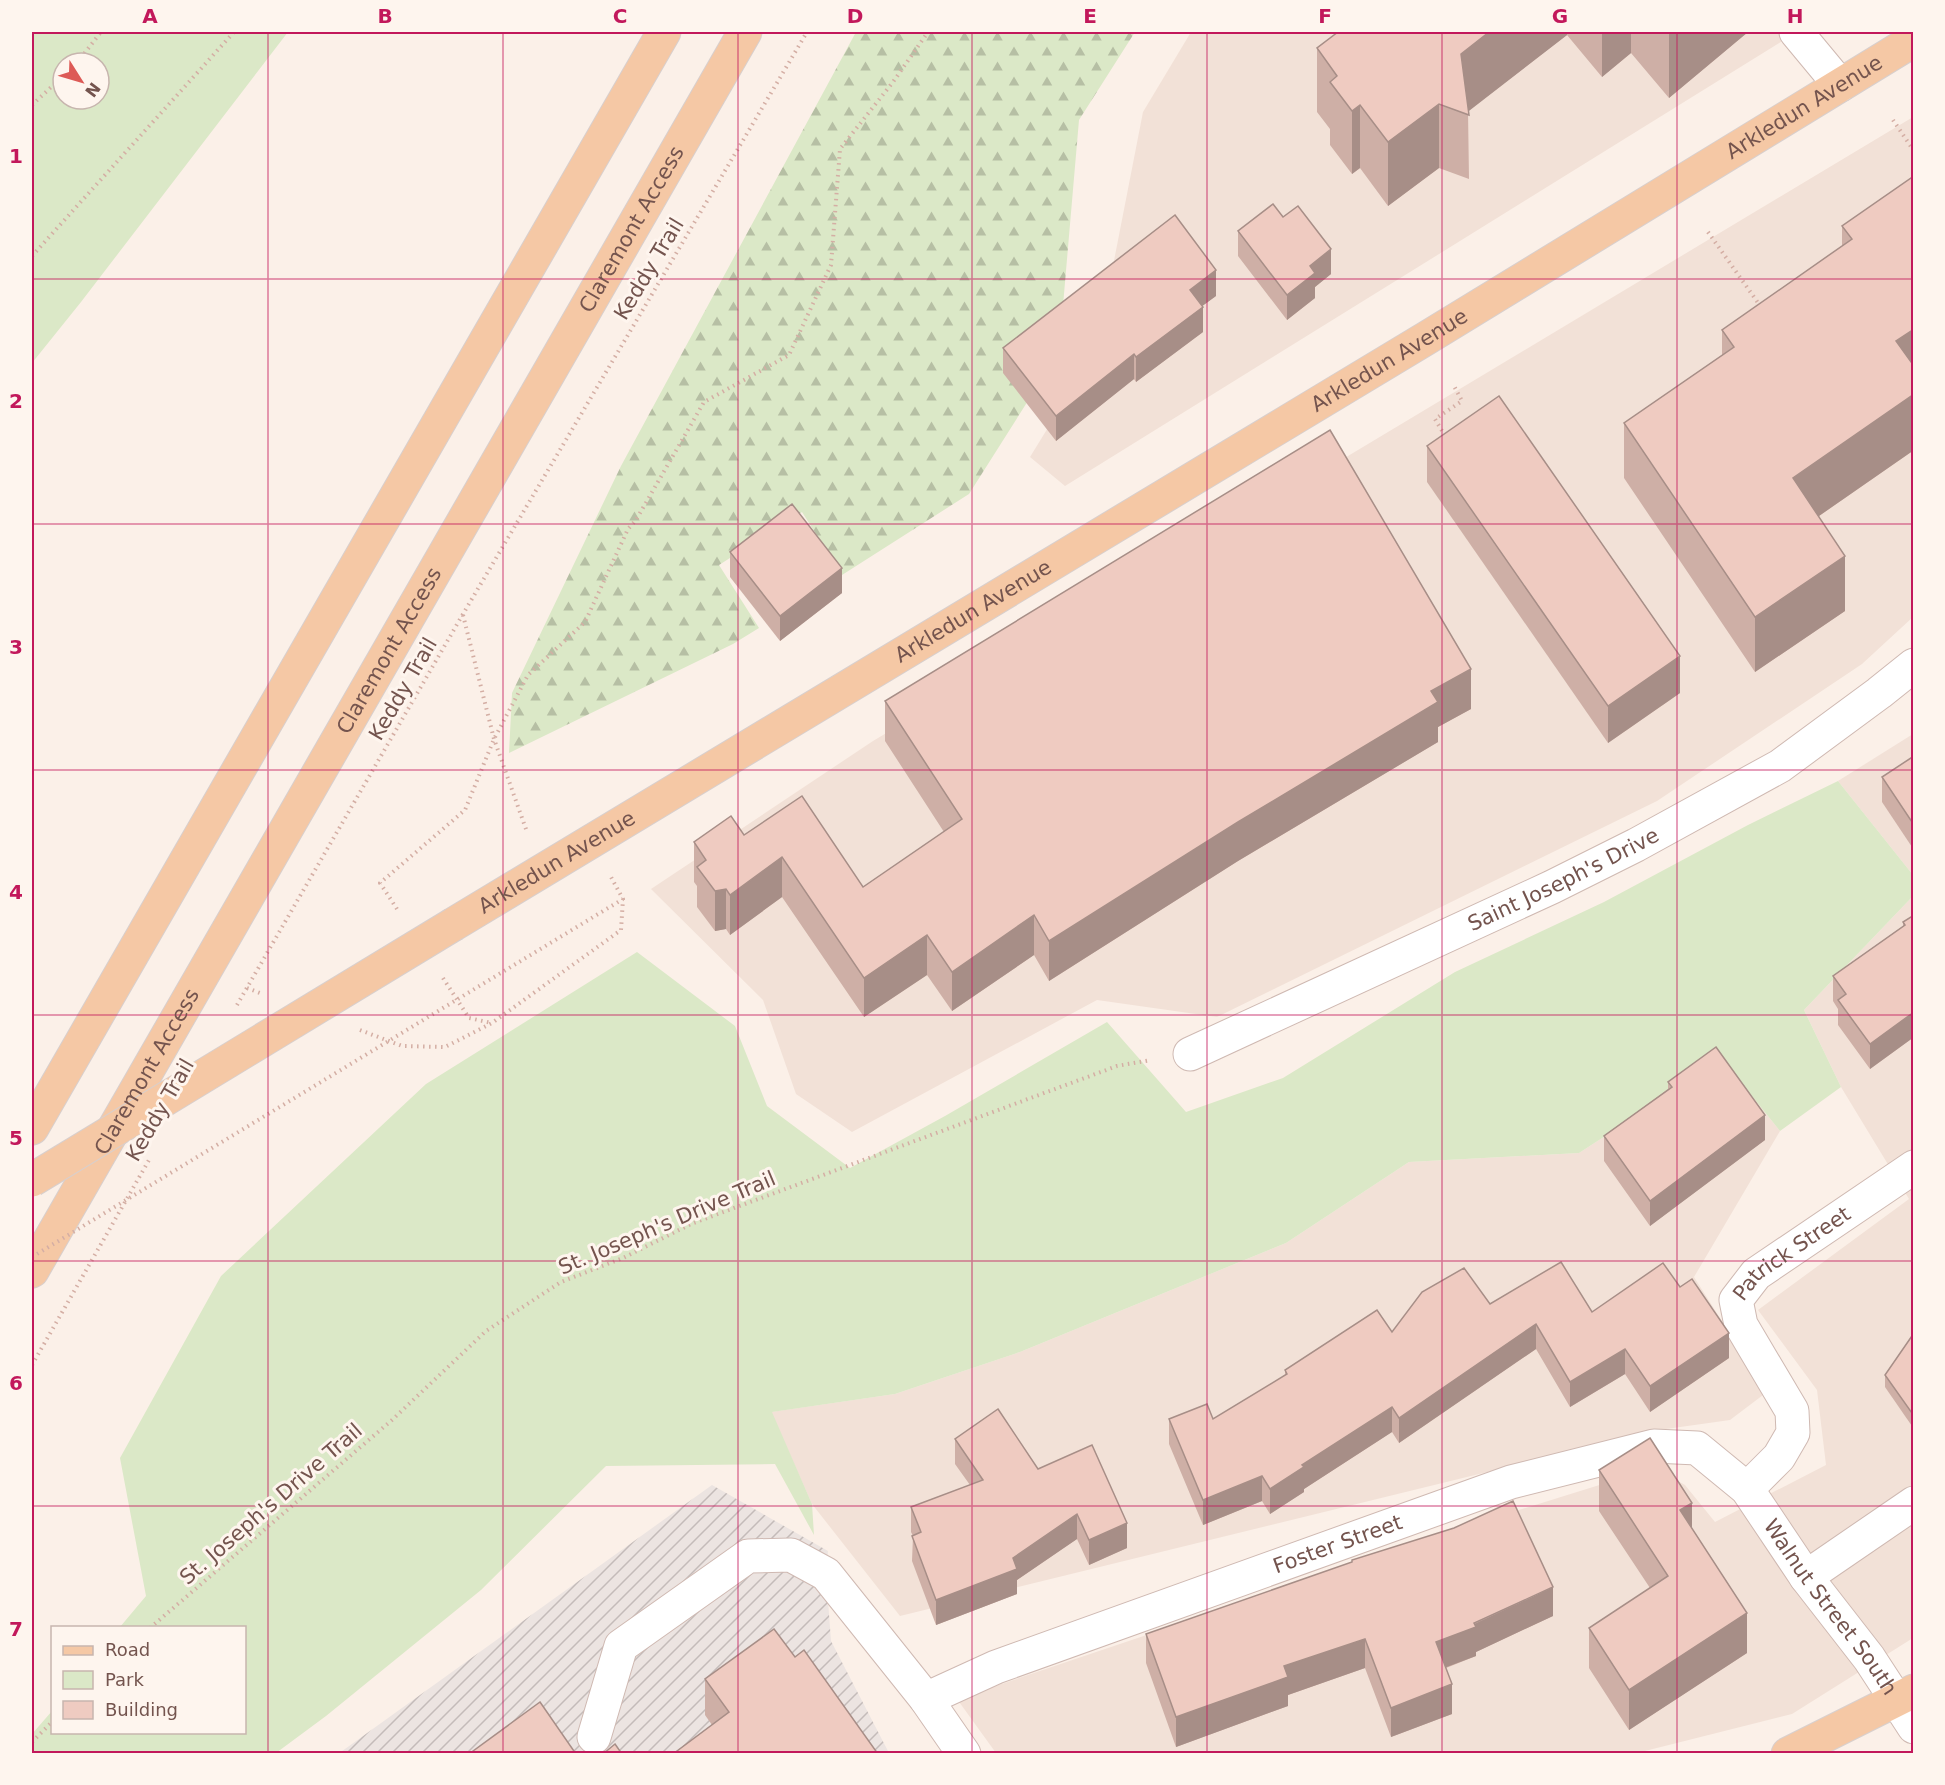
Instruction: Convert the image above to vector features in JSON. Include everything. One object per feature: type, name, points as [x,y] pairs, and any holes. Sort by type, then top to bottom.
[{"type":"main road","points":[[32,1128],[664,32]]},
{"type":"main road","name":"Claremont Access","points":[[32,1271],[745,32]]},
{"type":"main road","name":"Arkledun Avenue","points":[[32,1180],[1436,333],[1914,40]]},
{"type":"main road","points":[[1788,1754],[1908,1706]]},
{"type":"street","points":[[1796,32],[1840,85]]},
{"type":"street","name":"Saint Joseph's Drive","points":[[1190,1054],[1552,887],[1636,845],[1780,766],[1879,693],[1914,664]]},
{"type":"street","name":"Patrick Street","points":[[1747,1490],[1779,1457],[1793,1433],[1792,1411],[1742,1324],[1736,1300],[1756,1274],[1914,1167]]},
{"type":"street","name":"Foster Street","points":[[926,1699],[996,1667],[1511,1482],[1654,1446],[1697,1448],[1747,1490]]},
{"type":"street","name":"Walnut Street South","points":[[1747,1490],[1806,1577],[1908,1706]]},
{"type":"street","points":[[1806,1577],[1914,1503]]},
{"type":"street","points":[[594,1737],[621,1646],[748,1556],[791,1556],[826,1574],[926,1699],[964,1754]]},
{"type":"path","points":[[86,51],[100,32]]},
{"type":"path","points":[[32,256],[234,32]]},
{"type":"path","name":"Keddy Trail","points":[[235,1008],[463,614],[807,32]]},
{"type":"path","points":[[399,912],[380,883],[465,810],[494,740],[528,675],[585,622],[628,529],[636,520],[704,402],[789,355],[831,265],[840,149],[893,82],[928,32]]},
{"type":"path","points":[[32,105],[51,87]]},
{"type":"path","points":[[1893,120],[1914,151]]},
{"type":"path","points":[[1708,232],[1766,315]]},
{"type":"path","points":[[1448,440],[1435,419],[1462,401],[1454,386]]},
{"type":"path","points":[[463,614],[494,740],[542,872]]},
{"type":"path","points":[[32,1257],[623,899],[621,930],[492,1023],[469,1018],[438,969]]},
{"type":"path","name":"St. Joseph's Drive Trail","points":[[152,1626],[392,1420],[486,1331],[561,1282],[622,1258],[691,1224],[1117,1066],[1190,1054]]},
{"type":"path","name":"Keddy Trail","points":[[32,1365],[154,1151]]},
{"type":"path","points":[[32,1742],[51,1723]]},
{"type":"shaded area","points":[[1191,32],[1797,32],[1065,486],[1030,457],[1097,348],[1143,112]]},
{"type":"shaded area","points":[[1913,117],[1913,617],[1862,664],[1657,801],[1217,1017],[1097,1000],[852,1132],[796,1094],[763,1000],[651,889],[873,741]]},
{"type":"shaded area","points":[[1913,734],[1913,875],[1838,781]]},
{"type":"shaded area","points":[[1913,896],[1913,1638],[1792,1714],[1637,1753],[996,1753],[957,1699],[1503,1515],[1654,1468],[1685,1485],[1715,1522],[1826,1465],[1817,1390],[1758,1310],[1909,1199],[1841,1087],[1804,1010]]},
{"type":"shaded area","points":[[1723,1060],[1780,1131],[1694,1277],[1767,1392],[1730,1420],[1659,1430],[900,1616],[812,1504],[771,1412],[895,1394],[1020,1352],[1286,1243],[1409,1162],[1579,1153]]},
{"type":"shaded area","points":[[712,1485],[828,1551],[826,1574],[831,1641],[889,1753],[338,1754]]},
{"type":"green space","points":[[32,32],[288,32],[32,363]]},
{"type":"green space","points":[[856,32],[1135,32],[1079,120],[1059,352],[969,494],[842,575],[802,512],[719,565],[759,628],[733,644],[509,753],[512,693],[621,466]]},
{"type":"green space","points":[[1838,781],[1913,875],[1913,896],[1804,1010],[1841,1087],[1780,1131],[1723,1060],[1579,1153],[1409,1162],[1286,1243],[1020,1352],[895,1394],[772,1412],[812,1504],[814,1535],[775,1464],[606,1466],[481,1590],[326,1716],[276,1753],[32,1753],[32,1734],[51,1712],[51,1734],[246,1734],[246,1626],[121,1626],[146,1596],[120,1458],[221,1276],[426,1084],[637,952],[735,1026],[767,1106],[850,1168],[1107,1022],[1186,1112],[1283,1078],[1455,972],[1604,902],[1748,825]]},
{"type":"building","points":[[1338,32],[1489,32],[1461,54],[1469,115],[1439,104],[1388,142],[1360,105],[1352,111],[1330,82],[1337,76],[1317,48]]},
{"type":"building","points":[[1914,176],[1914,329],[1896,341],[1914,366],[1914,394],[1793,478],[1845,556],[1755,617],[1624,423],[1734,347],[1722,330],[1852,239],[1842,226]]},
{"type":"building","points":[[1273,204],[1283,217],[1298,206],[1331,249],[1310,266],[1315,273],[1287,295],[1238,231]]},
{"type":"building","points":[[1175,215],[1216,270],[1190,290],[1203,307],[1136,357],[1134,354],[1056,416],[1003,348]]},
{"type":"building","points":[[1499,396],[1680,656],[1608,706],[1427,446]]},
{"type":"building","points":[[1330,430],[1471,669],[1431,691],[1438,702],[1238,822],[1049,941],[1034,915],[952,972],[927,935],[864,978],[782,857],[730,895],[726,889],[715,891],[697,867],[706,860],[694,842],[731,816],[744,835],[802,796],[863,887],[962,819],[885,701]]},
{"type":"building","points":[[792,504],[842,568],[780,616],[730,552]]},
{"type":"building","points":[[1914,756],[1914,825],[1882,777]]},
{"type":"building","points":[[1914,915],[1914,1012],[1870,1044],[1838,1000],[1846,994],[1833,976],[1905,925],[1903,922]]},
{"type":"building","points":[[1716,1047],[1765,1115],[1650,1201],[1604,1136],[1672,1087],[1668,1082]]},
{"type":"building","points":[[1561,1262],[1592,1312],[1663,1263],[1680,1287],[1692,1279],[1729,1333],[1650,1386],[1625,1349],[1570,1382],[1536,1324],[1399,1418],[1392,1407],[1302,1465],[1304,1467],[1270,1489],[1262,1476],[1203,1500],[1169,1419],[1207,1404],[1213,1419],[1287,1374],[1285,1370],[1377,1310],[1392,1332],[1422,1292],[1464,1268],[1490,1304]]},
{"type":"building","points":[[1914,1333],[1914,1416],[1885,1375]]},
{"type":"building","points":[[998,1409],[1038,1469],[1092,1445],[1127,1523],[1089,1540],[1077,1514],[1013,1558],[1017,1569],[936,1600],[912,1536],[921,1532],[911,1507],[983,1480],[955,1439]]},
{"type":"building","points":[[1650,1438],[1692,1503],[1680,1510],[1747,1613],[1629,1690],[1589,1628],[1668,1576],[1599,1470]]},
{"type":"building","points":[[1513,1501],[1553,1587],[1474,1623],[1476,1627],[1436,1642],[1452,1684],[1391,1708],[1365,1639],[1284,1666],[1288,1677],[1176,1717],[1146,1634],[1352,1562],[1352,1560],[1454,1528]]},
{"type":"building","points":[[774,1629],[795,1657],[804,1650],[878,1754],[673,1754],[729,1712],[705,1679]]},
{"type":"building","points":[[540,1702],[576,1754],[469,1754]]},
{"type":"building","points":[[615,1744],[622,1754],[603,1754]]}]
